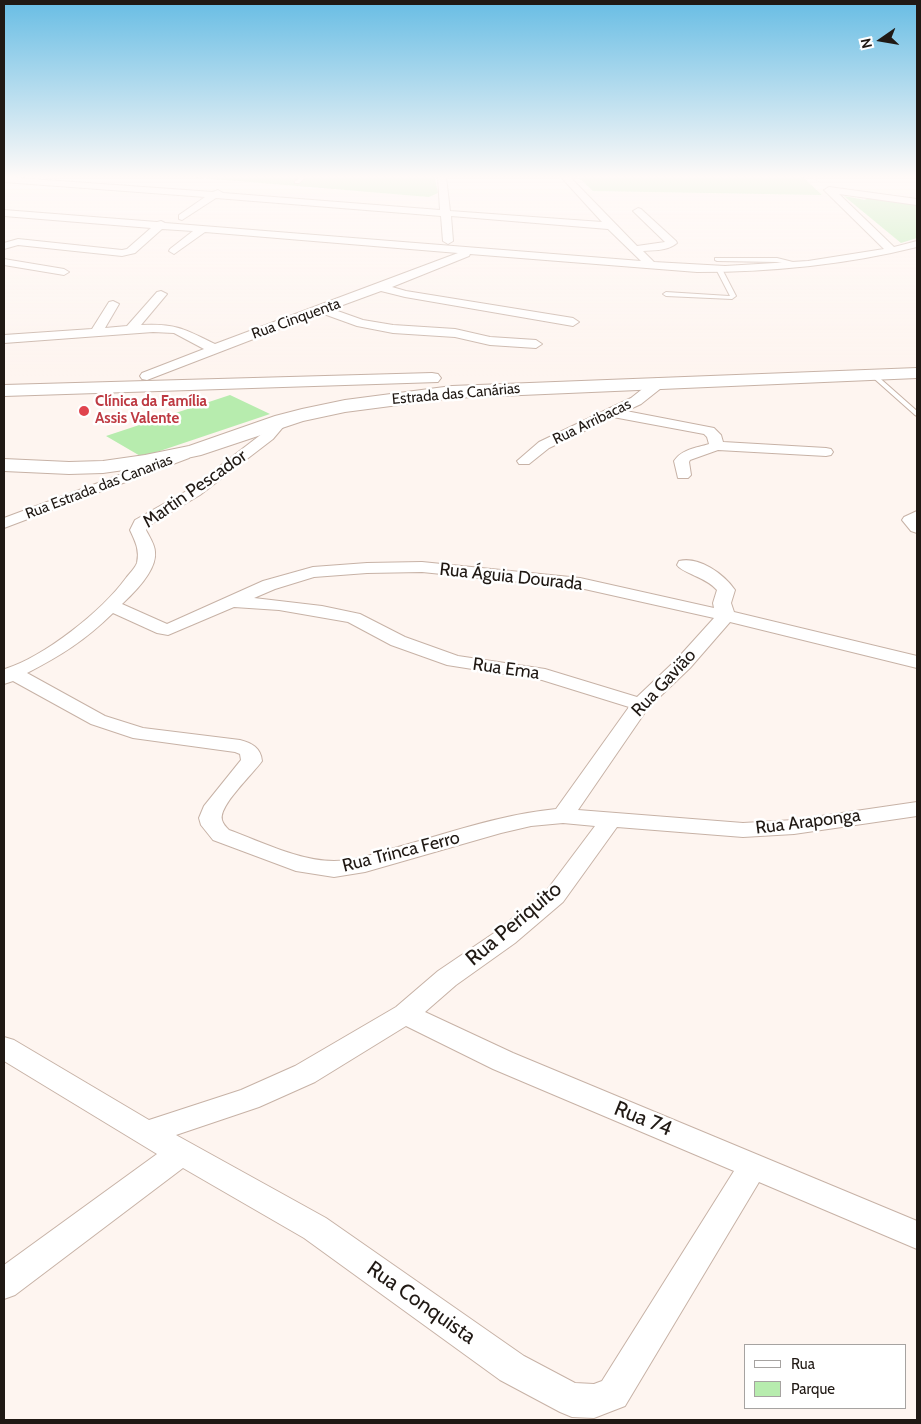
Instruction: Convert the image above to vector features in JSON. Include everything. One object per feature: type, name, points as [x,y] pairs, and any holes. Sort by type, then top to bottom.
[{"type":"main road","name":"Estrada das Canárias","points":[[4,465],[69,468],[102,467],[145,461],[194,451],[282,420],[345,406],[452,392],[880,370],[917,361]]},
{"type":"main road","name":"Estrada das Canárias","points":[[4,391],[880,370],[917,373]]},
{"type":"main road","points":[[243,384],[268,388],[285,397],[290,402],[291,408],[282,420]]},
{"type":"street","points":[[32,243],[122,253],[130,251],[139,243]]},
{"type":"street","points":[[174,251],[184,243]]},
{"type":"street","points":[[374,243],[446,250],[446,243]]},
{"type":"street","points":[[628,243],[652,265],[798,264],[892,251],[917,244]]},
{"type":"street","points":[[634,249],[664,246],[671,243]]},
{"type":"street","points":[[884,243],[892,251],[917,255]]},
{"type":"street","name":"Rua Cinquenta","points":[[147,376],[381,287],[446,250],[652,265]]},
{"type":"street","points":[[4,262],[64,272]]},
{"type":"street","points":[[381,287],[405,294],[573,322]]},
{"type":"street","points":[[132,329],[161,294]]},
{"type":"street","points":[[97,330],[113,304]]},
{"type":"street","points":[[322,310],[361,323],[393,329],[455,333],[490,341],[536,344]]},
{"type":"street","points":[[4,339],[97,330],[153,328],[178,330],[214,349]]},
{"type":"street","name":"Rua Arribacas","points":[[524,461],[544,446],[636,401],[660,382]]},
{"type":"street","points":[[613,412],[709,432],[714,435],[717,446]]},
{"type":"street","name":"Martin Pescador","points":[[8,676],[55,651],[80,634],[112,606],[144,566],[147,551],[138,530],[141,524],[195,492],[268,436],[282,420]]},
{"type":"street","points":[[683,475],[681,461],[685,456],[717,446],[826,452]]},
{"type":"street","name":"Rua Estrada das Canarias","points":[[4,523],[194,451]]},
{"type":"street","points":[[917,516],[910,520],[917,528]]},
{"type":"street","points":[[685,565],[713,576],[722,584],[726,590],[722,604],[726,616]]},
{"type":"street","name":"Rua Águia Dourada","points":[[112,606],[168,630],[269,585],[313,572],[367,568],[422,567],[580,583],[917,662]]},
{"type":"street","name":"Rua Ema","points":[[232,602],[322,611],[354,618],[398,641],[454,661],[545,675],[641,704]]},
{"type":"street","name":"Rua Gavião","points":[[563,816],[641,704],[683,664],[726,616]]},
{"type":"street","name":"Rua Trinca Ferro","points":[[8,676],[98,720],[140,734],[240,746],[248,750],[252,755],[251,761],[215,805],[210,816],[212,826],[221,834],[296,863],[334,869],[365,864],[499,826],[531,820],[563,816],[610,821]]},
{"type":"street","name":"Rua Araponga","points":[[610,821],[743,830],[794,827],[866,814],[917,810]]},
{"type":"street","name":"Rua Periquito","points":[[405,1014],[447,978],[506,937],[555,896],[610,821]]},
{"type":"street","points":[[146,1133],[250,1099],[305,1074],[405,1014]]},
{"type":"street","name":"Rua 74","points":[[405,1014],[511,1064],[654,1122],[753,1166],[917,1234]]},
{"type":"street","name":"Rua Conquista","points":[[4,1048],[146,1133],[315,1228],[512,1368],[572,1400],[594,1401],[613,1394],[753,1166]]},
{"type":"street","points":[[4,1284],[181,1153]]},
{"type":"lane","points":[[666,294],[730,298],[733,296],[718,264]]},
{"type":"lane","points":[[880,370],[917,414]]},
{"type":"green space","points":[[230,395],[270,414],[142,457],[106,436]]},
{"type":"place","name":"Clínica da Família Assis Valente","points":[[84,411]]}]
